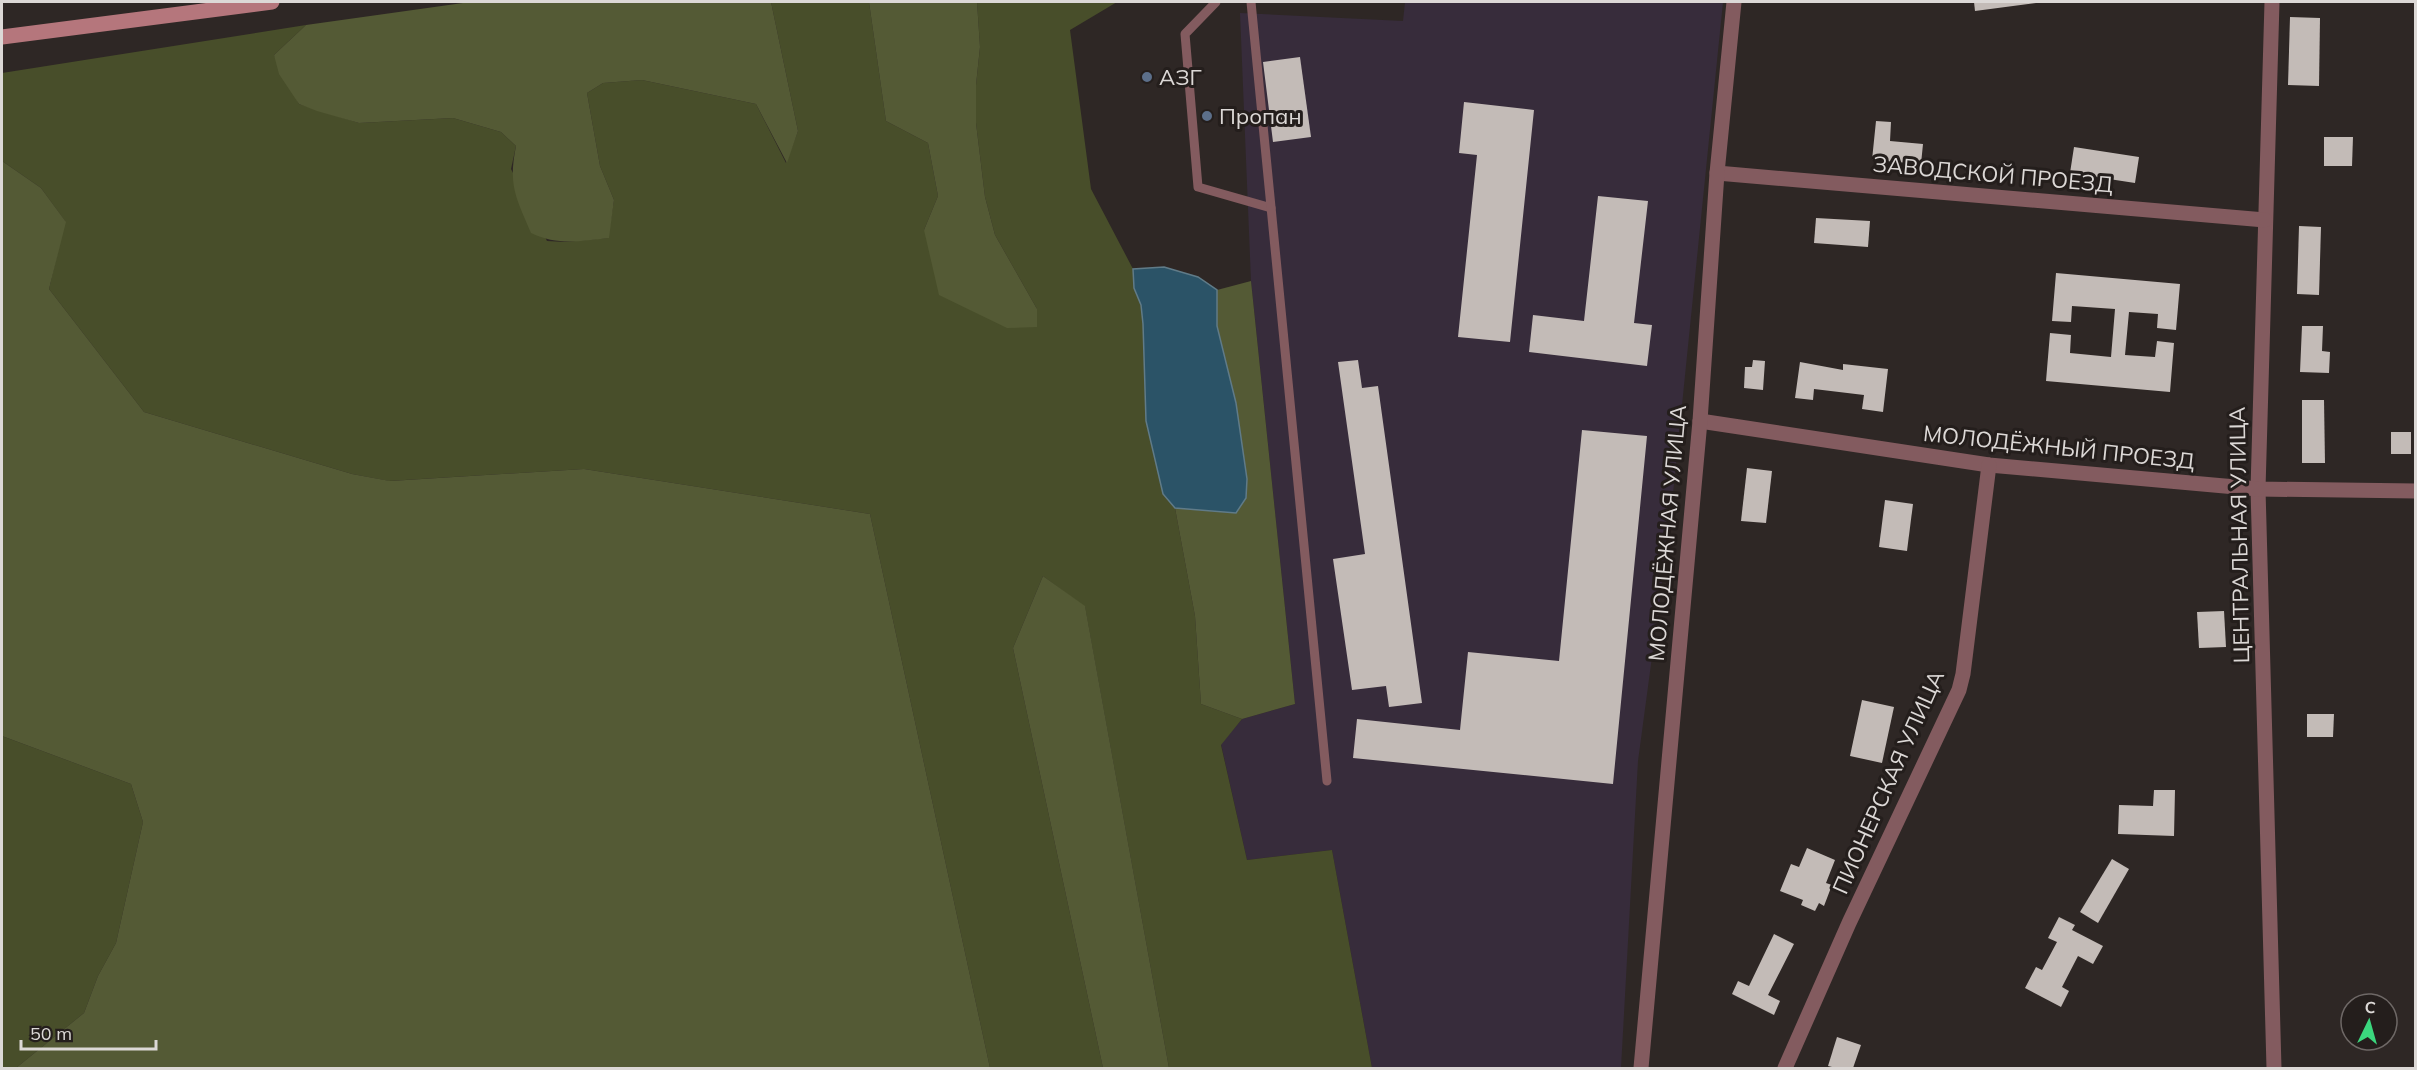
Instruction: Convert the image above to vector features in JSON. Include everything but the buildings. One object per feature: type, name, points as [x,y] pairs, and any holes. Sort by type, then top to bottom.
[{"type":"main road","points":[[2,37],[272,2]]},
{"type":"street","name":"МОЛОДЁЖНАЯ УЛИЦА","points":[[1641,1068],[1700,422],[1717,172],[1734,2]]},
{"type":"street","name":"ЦЕНТРАЛЬНАЯ УЛИЦА","points":[[2272,2],[2258,489],[2274,1068]]},
{"type":"street","name":"ЗАВОДСКОЙ ПРОЕЗД","points":[[1717,172],[2265,220]]},
{"type":"street","name":"МОЛОДЁЖНЫЙ ПРОЕЗД","points":[[1700,422],[1989,465],[2258,489],[2415,491]]},
{"type":"street","name":"ПИОНЕРСКАЯ УЛИЦА","points":[[1785,1068],[1849,923],[1959,690],[1963,674],[1989,465]]},
{"type":"lane","points":[[1216,2],[1185,34],[1198,187],[1271,208]]},
{"type":"lane","points":[[1251,2],[1327,781]]},
{"type":"shaded area","points":[[1405,2],[1723,2],[1670,523],[1638,761],[1621,1068],[1372,1068],[1332,850],[1247,860],[1221,744],[1242,719],[1295,704],[1251,281],[1240,13],[1403,21]]},
{"type":"green space","points":[[470,2],[771,2],[798,131],[787,163],[756,104],[642,80],[603,83],[587,93],[600,166],[614,200],[609,238],[550,240],[531,233],[513,182],[516,146],[501,132],[453,118],[359,123],[299,104],[279,74],[274,55],[306,25]]},
{"type":"green space","points":[[771,2],[869,2],[886,121],[928,143],[938,196],[924,230],[1037,309],[995,235],[985,197],[976,123],[976,85],[980,47],[977,2],[1117,2],[1070,30],[1091,189],[1133,269],[1134,288],[1141,305],[1163,494],[1175,508],[1195,616],[1201,704],[1242,719],[1221,745],[1247,860],[1332,850],[1372,1068],[1169,1068],[1085,607],[1043,576],[1013,648],[1103,1068],[990,1068],[870,514],[584,469],[389,481],[352,474],[144,412],[49,289],[65,221],[41,188],[2,161],[2,73],[306,25],[274,55],[299,104],[359,123],[453,118],[501,132],[516,146],[511,169],[547,241],[565,242],[608,238],[614,200],[600,166],[587,93],[603,83],[642,80],[756,104],[786,163],[798,131]]},
{"type":"green space","points":[[869,2],[977,2],[980,47],[976,85],[976,123],[985,197],[995,235],[1037,309],[1037,327],[1007,328],[939,295],[924,230],[938,196],[928,143],[886,121]]},
{"type":"green space","points":[[2,161],[41,188],[66,222],[49,289],[144,412],[352,474],[390,481],[584,469],[870,514],[990,1068],[16,1068],[84,1013],[98,976],[116,943],[143,822],[131,784],[2,736]]},
{"type":"green space","points":[[1251,281],[1295,704],[1242,719],[1201,704],[1195,616],[1175,508],[1236,513],[1246,498],[1247,479],[1236,403],[1217,326],[1217,290]]},
{"type":"green space","points":[[1043,576],[1085,606],[1169,1068],[1103,1068],[1013,648]]},
{"type":"green space","points":[[2,736],[131,784],[143,822],[116,943],[98,976],[84,1013],[16,1068],[2,1068]]},
{"type":"water","points":[[1164,267],[1198,277],[1217,290],[1217,326],[1236,403],[1247,479],[1246,498],[1236,513],[1175,508],[1163,494],[1146,421],[1143,324],[1141,305],[1134,288],[1133,269]]},
{"type":"place","name":"АЗГ","points":[[1147,77]]},
{"type":"place","name":"Пропан","points":[[1207,116]]}]
